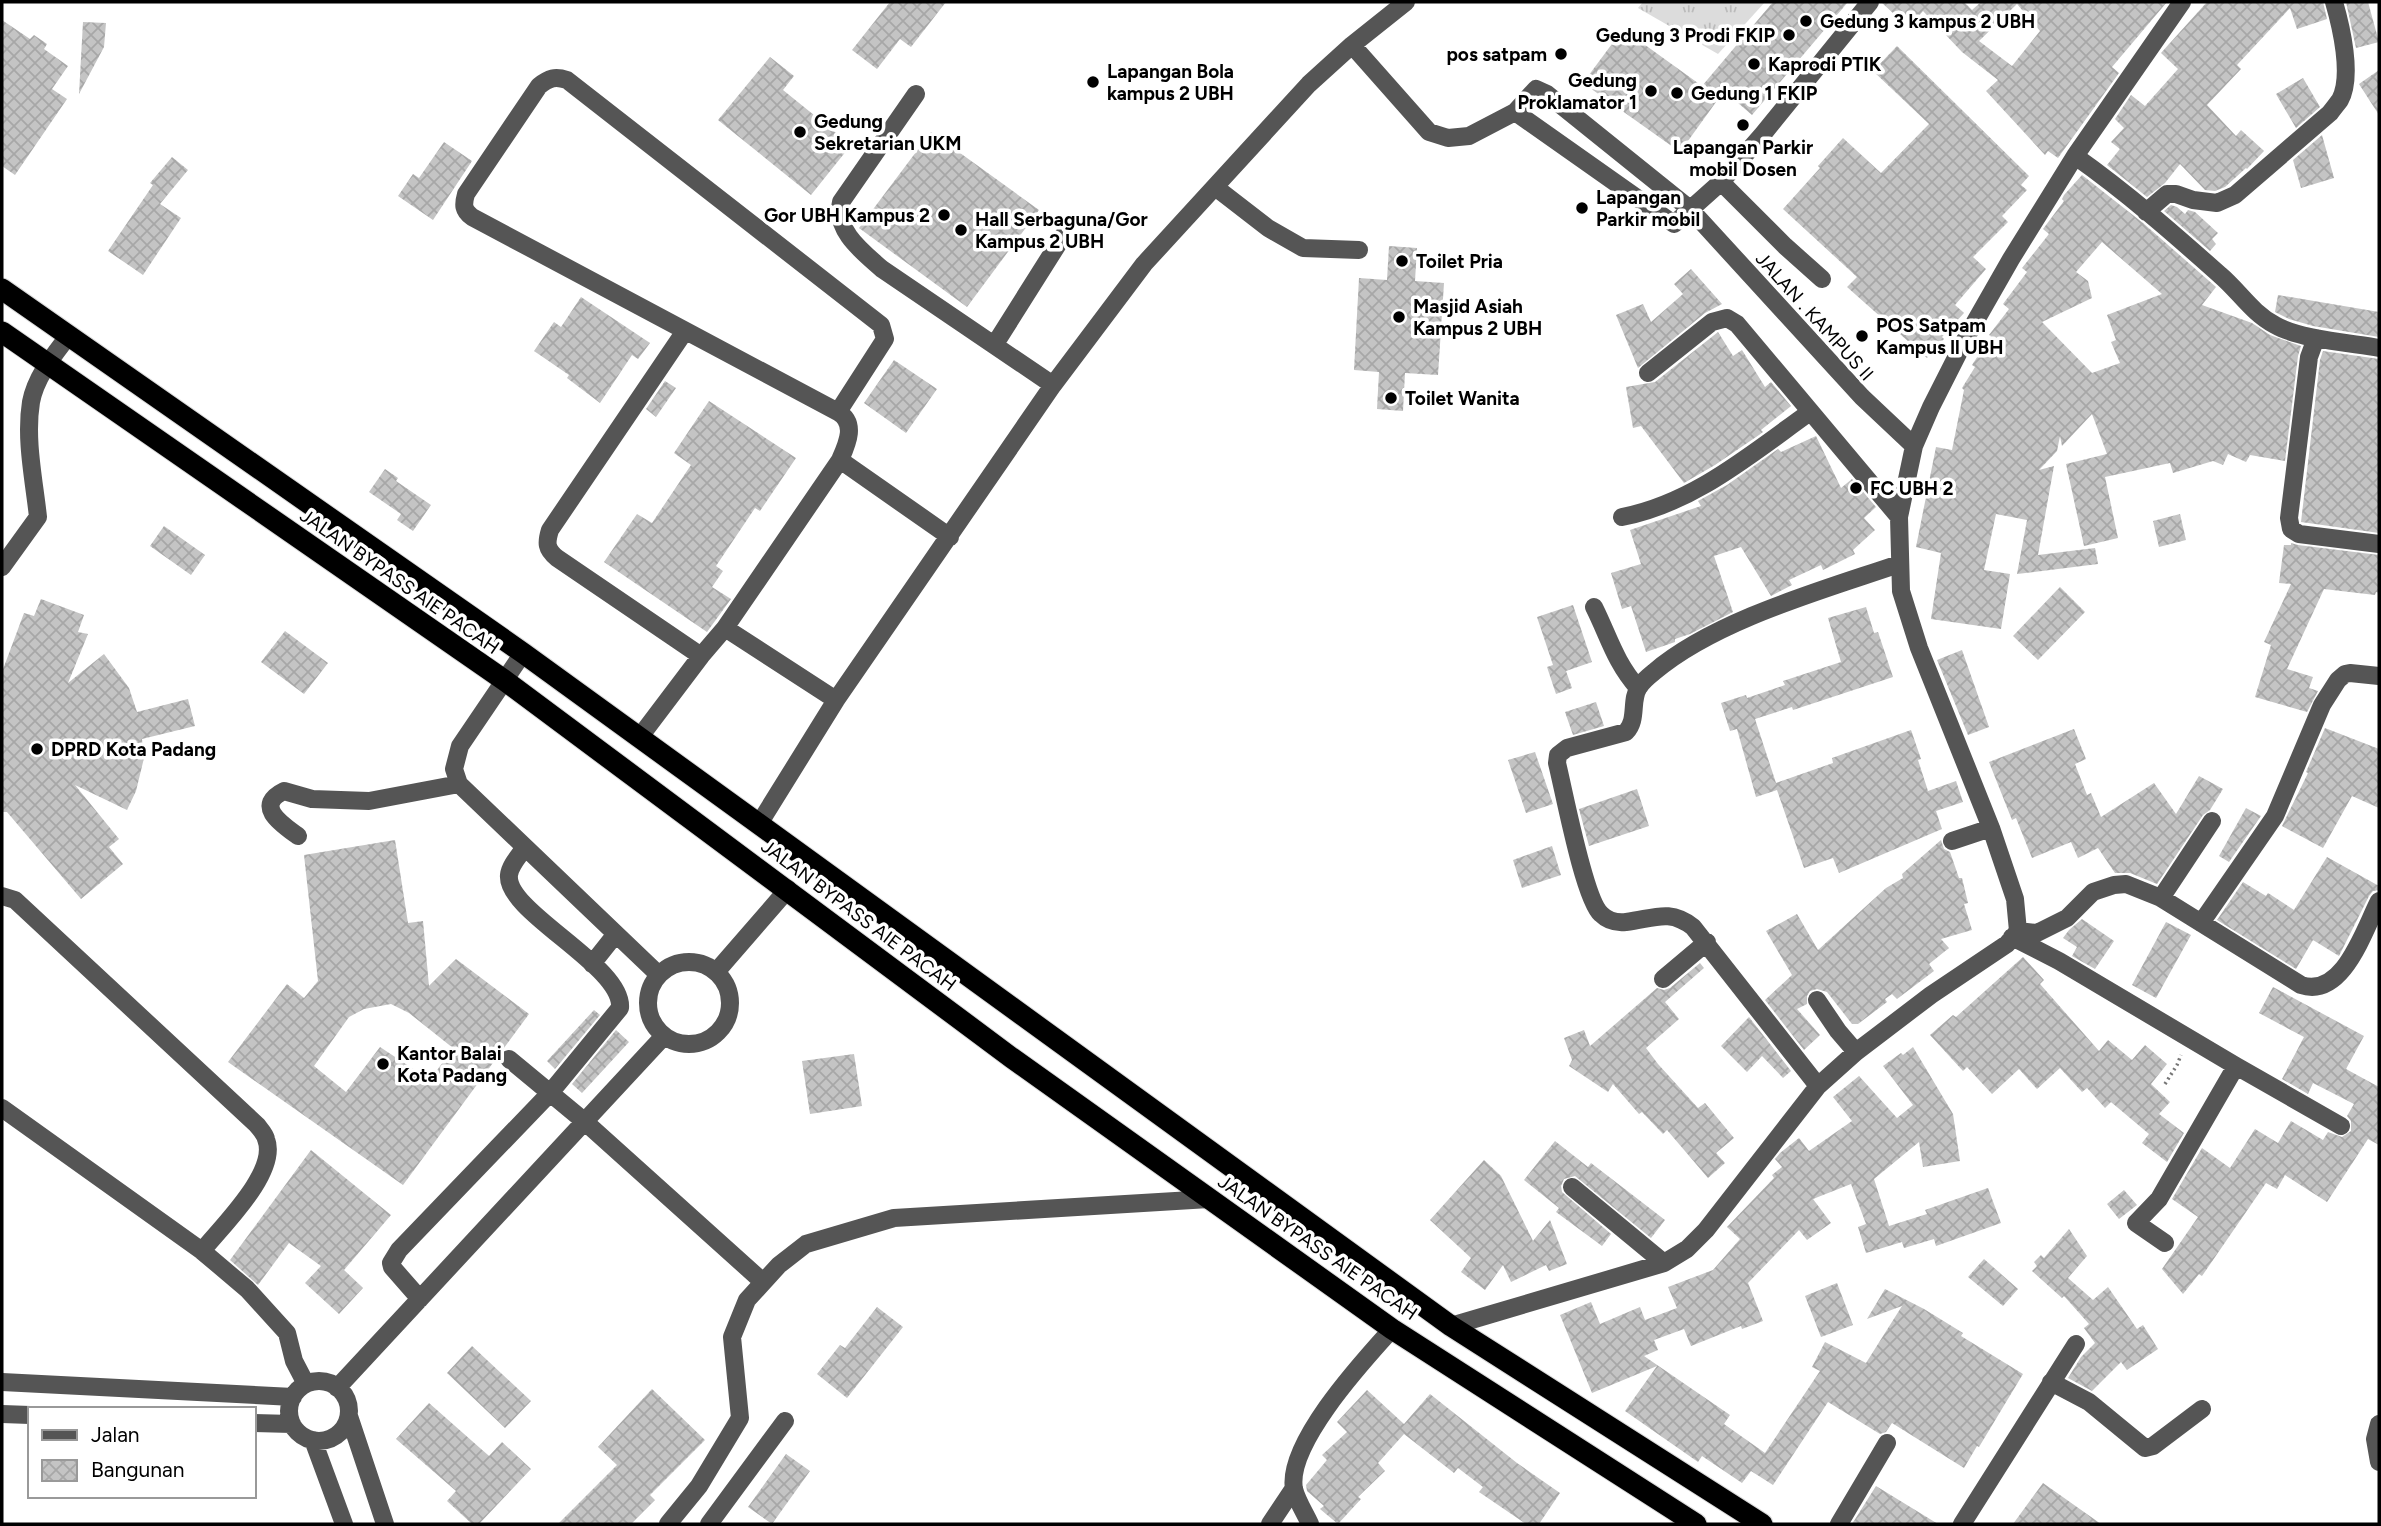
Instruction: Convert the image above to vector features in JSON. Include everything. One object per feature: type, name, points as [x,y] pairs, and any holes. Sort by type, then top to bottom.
[{"type":"highway","points":[[2,289],[523,653],[1451,1326],[1762,1524]]},
{"type":"highway","name":"JALAN BYPASS AIE PACAH","points":[[2,332],[504,680],[1012,1058],[1392,1329],[1696,1524]]},
{"type":"highway","points":[[1231,1214],[1253,1182]]},
{"type":"highway","points":[[1614,1472],[1631,1443]]},
{"type":"street","points":[[759,824],[836,700],[1053,386],[1144,264],[1309,84],[1406,2]]},
{"type":"street","points":[[1352,45],[1429,132],[1448,138],[1469,136],[1515,112],[1674,224],[1721,182],[1870,2]]},
{"type":"street","points":[[1451,1326],[1664,1263],[1687,1249],[1706,1230],[1818,1086],[1856,1052],[1931,995],[2007,944],[2015,934],[2015,899],[1991,828],[1919,648],[1900,591],[1899,517],[1914,446],[1967,336],[2011,259],[2076,156],[2182,2]]},
{"type":"street","points":[[2146,212],[2167,194],[2217,203],[2235,195],[2330,113],[2342,97],[2345,74],[2342,30],[2334,2]]},
{"type":"street","points":[[639,738],[724,628],[840,460],[849,440],[849,428],[843,415],[838,412],[465,212],[463,204],[466,194],[539,86],[548,79],[558,77],[567,80],[881,325],[886,339],[838,412]]},
{"type":"street","name":"JALAN . KAMPUS II","points":[[1515,112],[1536,89],[1547,94],[1690,209],[1862,397],[1914,446]]},
{"type":"street","points":[[916,94],[841,202],[841,220],[858,248],[882,269],[1053,386]]},
{"type":"street","points":[[2076,156],[2146,212],[2227,281],[2247,304],[2276,326],[2316,338],[2379,348]]},
{"type":"street","points":[[1721,182],[1822,279]]},
{"type":"street","points":[[1215,187],[1268,229],[1303,248],[1359,250]]},
{"type":"street","points":[[995,344],[1065,233]]},
{"type":"street","points":[[1648,373],[1712,322],[1727,318],[1737,324],[1899,517]]},
{"type":"street","points":[[685,331],[550,530],[547,545],[557,558],[701,656]]},
{"type":"street","points":[[2,567],[38,517],[30,446],[32,401],[47,363],[69,335]]},
{"type":"street","points":[[2316,338],[2309,357],[2289,518],[2291,529],[2298,534],[2379,544]]},
{"type":"street","points":[[1622,517],[1651,511],[1726,473],[1810,412]]},
{"type":"street","points":[[840,460],[950,537]]},
{"type":"street","points":[[1818,1086],[1693,927],[1678,916],[1643,918],[1629,922],[1611,921],[1601,915],[1589,893],[1557,763],[1558,755],[1566,748],[1626,732],[1631,727],[1638,688],[1655,671],[1701,639],[1785,603],[1899,564]]},
{"type":"street","points":[[1594,607],[1610,647],[1625,673],[1638,688]]},
{"type":"street","points":[[724,628],[836,700]]},
{"type":"street","points":[[523,653],[460,746],[454,769],[458,783],[659,975]]},
{"type":"street","points":[[2201,923],[2274,816],[2322,705],[2338,680],[2350,673],[2379,676]]},
{"type":"street","points":[[298,835],[272,814],[270,807],[276,794],[284,791],[312,799],[369,801],[458,783]]},
{"type":"street","points":[[2161,898],[2212,821]]},
{"type":"street","points":[[1952,841],[1991,828]]},
{"type":"street","points":[[420,1299],[392,1267],[393,1259],[399,1250],[550,1093],[620,1008],[619,994],[592,964],[514,892],[508,877],[525,847]]},
{"type":"street","points":[[2015,934],[2037,933],[2067,918],[2093,892],[2126,884],[2161,898],[2301,985],[2311,988],[2332,981],[2344,969],[2379,901]]},
{"type":"street","points":[[716,972],[788,889]]},
{"type":"street","points":[[2,895],[15,900],[257,1125],[267,1140],[267,1158],[253,1190],[202,1251]]},
{"type":"street","points":[[2015,934],[2341,1126]]},
{"type":"street","points":[[592,964],[615,935]]},
{"type":"street","points":[[1663,979],[1707,942]]},
{"type":"street","points":[[687,962],[703,964],[716,972],[726,984],[731,1000],[729,1015],[722,1029],[709,1039],[694,1044],[678,1043],[664,1036],[653,1023],[648,1007],[650,990],[659,975],[671,966],[687,962]]},
{"type":"street","points":[[1817,1000],[1856,1052]]},
{"type":"street","points":[[337,1388],[664,1036]]},
{"type":"street","points":[[509,1059],[584,1121],[763,1282]]},
{"type":"street","points":[[2165,1243],[2136,1223],[2158,1199],[2236,1066]]},
{"type":"street","points":[[2,1108],[202,1251],[247,1289],[287,1333],[293,1361],[306,1384]]},
{"type":"street","points":[[1572,1187],[1664,1263]]},
{"type":"street","points":[[668,1524],[699,1486],[740,1418],[732,1337],[747,1300],[779,1265],[806,1244],[894,1218],[1209,1199]]},
{"type":"street","points":[[1270,1524],[1294,1488],[1297,1464],[1309,1438],[1351,1374],[1392,1329]]},
{"type":"street","points":[[1962,1524],[2076,1344]]},
{"type":"street","points":[[349,1416],[340,1433],[323,1441],[313,1440],[297,1432],[289,1415],[293,1397],[306,1384],[324,1381],[337,1388],[346,1398],[349,1416],[385,1524]]},
{"type":"street","points":[[2,1382],[293,1397]]},
{"type":"street","points":[[2051,1382],[2090,1402],[2144,1448],[2159,1443],[2202,1409]]},
{"type":"street","points":[[2,1414],[28,1415]]},
{"type":"street","points":[[709,1524],[785,1421]]},
{"type":"street","points":[[256,1423],[292,1424]]},
{"type":"street","points":[[2379,1424],[2375,1439],[2379,1462]]},
{"type":"street","points":[[313,1440],[344,1524]]},
{"type":"street","points":[[1839,1524],[1887,1443]]},
{"type":"street","points":[[1294,1488],[1310,1524]]},
{"type":"path","points":[[2165,1084],[2177,1065],[2188,1037]]},
{"type":"green space","points":[[1643,2],[1765,2],[1718,54],[1638,8]]},
{"type":"building","points":[[890,2],[946,2],[911,47],[900,39],[877,69],[852,50]]},
{"type":"building","points":[[1773,2],[1848,2],[1752,115],[1724,91],[1680,152],[1583,83],[1623,29],[1702,86]]},
{"type":"building","points":[[1881,2],[1964,2],[1972,10],[1981,2],[2167,2],[2112,67],[2119,73],[2058,158],[2048,151],[2045,155],[1986,91],[1998,80],[1962,52],[1923,11],[1909,28]],"holes":[[[2017,4],[2040,31],[2012,66],[1979,41]]]},
{"type":"building","points":[[2207,2],[2323,2],[2327,19],[2297,29],[2290,8],[2237,65],[2241,69],[2207,105],[2236,136],[2241,130],[2264,151],[2247,169],[2225,187],[2215,191],[2205,190],[2180,164],[2165,183],[2147,197],[2107,165],[2120,149],[2111,142],[2124,128],[2115,119],[2131,95],[2145,106],[2178,69],[2161,53]]},
{"type":"building","points":[[2346,2],[2368,2],[2379,42],[2356,48]]},
{"type":"building","points":[[2,20],[30,39],[34,35],[47,44],[44,49],[68,66],[52,89],[67,99],[15,175],[2,166]]},
{"type":"building","points":[[83,22],[106,23],[104,47],[79,94]]},
{"type":"building","points":[[1897,46],[2029,176],[2021,185],[2027,190],[2002,216],[2008,222],[1973,257],[1986,269],[1955,305],[1964,313],[1927,358],[1847,287],[1857,277],[1783,209],[1843,138],[1881,173],[1929,124],[1873,71]]},
{"type":"building","points":[[770,57],[794,76],[783,90],[851,145],[811,195],[718,120]]},
{"type":"building","points":[[2379,70],[2379,115],[2359,84]]},
{"type":"building","points":[[2303,78],[2320,107],[2296,128],[2276,94]]},
{"type":"building","points":[[931,132],[1039,210],[967,307],[859,228]]},
{"type":"building","points":[[2322,135],[2334,178],[2301,188],[2293,160]]},
{"type":"building","points":[[444,142],[472,161],[433,220],[398,196],[413,174],[419,178]]},
{"type":"building","points":[[172,157],[188,170],[160,204],[181,218],[143,275],[108,251],[153,185],[150,183]]},
{"type":"building","points":[[2082,175],[2143,223],[2216,287],[2202,305],[2252,323],[2270,335],[2301,346],[2285,461],[2250,455],[2246,462],[2228,454],[2223,465],[2213,461],[2173,473],[2170,463],[2105,477],[2118,538],[2084,546],[2066,464],[2107,454],[2092,414],[2062,446],[2060,436],[2057,451],[2039,470],[2054,466],[2038,555],[2095,548],[2098,564],[2017,574],[2027,520],[1996,514],[1984,570],[2010,574],[2001,629],[1931,619],[1941,553],[1916,547],[1936,447],[1952,450],[1964,390],[1962,388],[1975,367],[1972,365],[1991,336],[1989,335],[2009,309],[2003,304],[2027,272],[2022,268],[2049,234],[2043,229],[2064,201],[2064,195]],"holes":[[[2102,242],[2162,294],[2107,315],[2116,340],[2111,342],[2120,363],[2092,373],[2042,322],[2092,298],[2088,281],[2076,272]]]},
{"type":"building","points":[[2171,205],[2185,214],[2188,210],[2195,212],[2218,233],[2212,239],[2216,244],[2210,251],[2164,211]]},
{"type":"building","name":"Masjid Asiah Kampus 2 UBH","points":[[1389,246],[1417,248],[1415,281],[1444,283],[1438,375],[1405,373],[1403,411],[1377,409],[1379,372],[1354,370],[1359,278],[1387,280]]},
{"type":"building","points":[[1691,269],[1722,304],[1705,313],[1638,368],[1616,315],[1643,304],[1651,322],[1683,294],[1674,284]]},
{"type":"building","points":[[2278,295],[2379,312],[2379,337],[2313,326],[2289,319],[2275,312]]},
{"type":"building","points":[[581,297],[650,343],[638,359],[632,355],[600,403],[567,378],[569,375],[534,351],[554,322],[561,327]]},
{"type":"building","points":[[1718,332],[1733,356],[1742,350],[1765,387],[1771,382],[1791,406],[1761,430],[1763,432],[1759,435],[1684,483],[1641,426],[1633,428],[1626,387],[1655,382]]},
{"type":"building","points":[[2323,351],[2379,359],[2379,533],[2301,522]]},
{"type":"building","points":[[894,360],[937,389],[906,433],[864,403]]},
{"type":"building","points":[[665,381],[676,388],[656,417],[646,409]]},
{"type":"building","points":[[709,401],[796,458],[760,511],[755,508],[716,566],[723,571],[712,587],[731,599],[707,632],[604,562],[637,514],[652,523],[691,465],[674,453]]},
{"type":"building","points":[[1816,436],[1841,488],[1852,479],[1876,507],[1864,518],[1875,530],[1853,550],[1855,554],[1823,570],[1821,565],[1789,580],[1792,585],[1771,596],[1741,547],[1714,556],[1733,612],[1675,639],[1675,642],[1646,652],[1631,606],[1622,609],[1611,573],[1641,564],[1630,530],[1701,506],[1698,501],[1727,485],[1778,449],[1781,452]]},
{"type":"building","points":[[385,469],[398,478],[396,481],[431,505],[413,531],[397,520],[401,514],[369,492]]},
{"type":"building","points":[[2180,514],[2186,540],[2159,547],[2153,521]]},
{"type":"building","points":[[164,526],[205,555],[191,575],[150,546]]},
{"type":"building","points":[[2291,543],[2379,555],[2379,593],[2376,592],[2375,595],[2324,589],[2287,669],[2313,677],[2309,688],[2318,691],[2307,712],[2255,697],[2271,645],[2264,642],[2291,584],[2279,583],[2284,545]]},
{"type":"building","points":[[2060,587],[2085,612],[2038,660],[2013,636]]},
{"type":"building","name":"DPRD Kota Padang","points":[[41,599],[84,615],[78,632],[88,634],[68,683],[104,654],[129,688],[137,712],[188,699],[195,726],[142,739],[144,758],[136,791],[127,810],[75,785],[119,839],[109,847],[123,864],[81,899],[7,812],[2,812],[2,672],[24,613],[34,616]]},
{"type":"building","points":[[1573,605],[1592,662],[1566,671],[1572,688],[1556,694],[1547,667],[1553,665],[1537,617]]},
{"type":"building","points":[[1866,607],[1874,633],[1878,632],[1893,677],[1793,710],[1792,707],[1755,719],[1776,783],[1833,763],[1832,758],[1911,730],[1928,791],[1956,781],[1963,802],[1936,811],[1942,829],[1839,873],[1833,858],[1804,868],[1777,790],[1756,797],[1737,729],[1730,731],[1721,703],[1746,695],[1747,698],[1785,685],[1783,681],[1841,662],[1828,618]]},
{"type":"building","points":[[285,631],[328,663],[304,694],[261,662]]},
{"type":"building","points":[[1962,650],[1989,727],[1968,735],[1937,660]]},
{"type":"building","points":[[1596,702],[1604,726],[1573,735],[1565,712]]},
{"type":"building","points":[[2325,728],[2379,749],[2379,808],[2352,796],[2323,848],[2282,826],[2308,773],[2306,772]]},
{"type":"building","points":[[2074,729],[2086,759],[2075,764],[2087,795],[2091,793],[2101,817],[2154,783],[2176,814],[2199,776],[2223,789],[2157,884],[2130,873],[2115,873],[2098,848],[2078,858],[2071,842],[2032,858],[2016,818],[2012,820],[1989,762]]},
{"type":"building","points":[[1535,752],[1553,804],[1526,813],[1508,760]]},
{"type":"building","points":[[1637,789],[1649,826],[1589,846],[1579,809]]},
{"type":"building","points":[[2246,808],[2261,816],[2229,862],[2219,856]]},
{"type":"building","points":[[395,840],[408,923],[423,921],[429,986],[456,959],[529,1014],[403,1185],[228,1062],[287,984],[304,998],[318,981],[304,855]],"holes":[[[391,1004],[409,1013],[453,1048],[430,1080],[380,1047],[346,1092],[314,1066],[349,1017],[364,1009]]]},
{"type":"building","points":[[1941,840],[1944,849],[1950,852],[1959,878],[1962,878],[1968,903],[1964,904],[1972,930],[1941,939],[1949,948],[1929,964],[1934,971],[1897,999],[1892,994],[1885,999],[1887,1002],[1858,1024],[1852,1024],[1827,992],[1817,989],[1810,991],[1807,1004],[1797,1009],[1820,1035],[1804,1050],[1765,1000],[1792,975],[1766,931],[1797,914],[1818,950],[1886,888],[1903,878],[1902,874]]},
{"type":"building","points":[[1552,846],[1561,875],[1522,888],[1513,860]]},
{"type":"building","points":[[2327,857],[2379,886],[2379,890],[2373,891],[2369,896],[2339,956],[2313,940],[2296,969],[2217,920],[2243,882],[2266,896],[2268,893],[2294,910]]},
{"type":"building","points":[[2082,919],[2114,941],[2095,969],[2072,956],[2077,947],[2063,938]]},
{"type":"building","points":[[2166,922],[2191,935],[2156,998],[2132,985]]},
{"type":"building","points":[[2023,957],[2044,980],[2040,984],[2099,1051],[2108,1040],[2132,1060],[2145,1045],[2167,1064],[2151,1084],[2170,1102],[2159,1114],[2184,1133],[2167,1162],[2142,1143],[2149,1134],[2111,1102],[2105,1108],[2087,1088],[2082,1092],[2060,1068],[2037,1089],[2019,1069],[1992,1094],[1967,1067],[1963,1071],[1930,1035],[1953,1015],[1956,1017]]},
{"type":"building","points":[[1700,963],[1704,968],[1665,1002],[1679,1019],[1646,1048],[1698,1108],[1705,1103],[1734,1138],[1716,1153],[1725,1163],[1708,1178],[1667,1130],[1663,1134],[1642,1112],[1639,1114],[1613,1084],[1608,1092],[1569,1066],[1572,1060],[1564,1038],[1584,1030],[1590,1046],[1657,988],[1670,988]]},
{"type":"building","points":[[2273,987],[2364,1036],[2346,1069],[2379,1087],[2379,1145],[2368,1139],[2327,1202],[2285,1175],[2277,1189],[2266,1183],[2202,1276],[2199,1274],[2183,1294],[2162,1269],[2198,1217],[2172,1199],[2202,1148],[2230,1168],[2255,1129],[2278,1143],[2291,1121],[2323,1140],[2328,1132],[2342,1137],[2351,1131],[2351,1121],[2347,1116],[2354,1104],[2313,1083],[2308,1094],[2282,1079],[2304,1037],[2259,1013]]},
{"type":"building","points":[[594,1010],[600,1015],[555,1069],[547,1061]]},
{"type":"building","points":[[1749,1017],[1791,1071],[1783,1078],[1762,1056],[1747,1072],[1721,1046]]},
{"type":"building","points":[[616,1030],[629,1042],[582,1093],[572,1084]]},
{"type":"building","points":[[1913,1047],[1953,1114],[1960,1161],[1923,1167],[1919,1142],[1874,1179],[1889,1226],[1927,1214],[1925,1210],[1988,1188],[2001,1223],[1936,1246],[1934,1239],[1904,1248],[1902,1242],[1866,1253],[1858,1227],[1866,1224],[1851,1184],[1813,1199],[1831,1223],[1807,1240],[1799,1230],[1748,1283],[1763,1321],[1742,1329],[1741,1326],[1691,1346],[1684,1329],[1654,1340],[1658,1350],[1644,1356],[1730,1415],[1724,1424],[1765,1453],[1820,1371],[1812,1367],[1825,1342],[1866,1363],[1902,1306],[1867,1319],[1885,1289],[1963,1333],[1961,1336],[2023,1374],[1964,1468],[1892,1423],[1886,1432],[1880,1434],[1828,1402],[1773,1485],[1751,1471],[1742,1483],[1702,1456],[1698,1462],[1625,1411],[1657,1366],[1592,1393],[1560,1315],[1591,1302],[1600,1324],[1640,1307],[1645,1320],[1677,1308],[1668,1287],[1713,1270],[1740,1239],[1727,1227],[1782,1167],[1775,1159],[1780,1153],[1799,1138],[1809,1151],[1852,1121],[1833,1097],[1859,1076],[1897,1118],[1913,1105],[1883,1066]]},
{"type":"building","points":[[854,1054],[862,1106],[810,1114],[802,1061]]},
{"type":"building","points":[[1555,1141],[1588,1167],[1591,1163],[1665,1220],[1651,1238],[1575,1176],[1564,1179],[1562,1192],[1611,1234],[1602,1246],[1556,1212],[1559,1208],[1524,1180]]},
{"type":"building","points":[[311,1150],[391,1215],[344,1270],[363,1288],[339,1314],[305,1283],[321,1266],[289,1243],[258,1285],[230,1260]]},
{"type":"building","points":[[1484,1160],[1501,1176],[1533,1241],[1550,1220],[1567,1264],[1549,1271],[1546,1265],[1511,1282],[1503,1265],[1485,1290],[1461,1272],[1471,1258],[1430,1220]]},
{"type":"building","points":[[2124,1190],[2137,1205],[2119,1219],[2107,1204]]},
{"type":"building","points":[[2069,1229],[2087,1256],[2068,1278],[2093,1300],[2108,1287],[2137,1329],[2143,1325],[2158,1349],[2127,1370],[2121,1362],[2092,1391],[2068,1378],[2081,1357],[2095,1343],[2084,1328],[2089,1324],[2064,1296],[2062,1298],[2032,1271],[2037,1266],[2034,1262],[2041,1255],[2044,1258]]},
{"type":"building","points":[[1984,1259],[2018,1289],[2003,1306],[1968,1277]]},
{"type":"building","points":[[1837,1283],[1853,1325],[1821,1337],[1805,1296]]},
{"type":"building","points":[[877,1307],[903,1327],[847,1398],[817,1374],[840,1345],[845,1348]]},
{"type":"building","points":[[472,1346],[531,1401],[505,1428],[447,1373]]},
{"type":"building","points":[[652,1389],[705,1440],[650,1495],[655,1500],[631,1524],[558,1524],[617,1465],[598,1447]]},
{"type":"building","points":[[1367,1390],[1404,1424],[1430,1394],[1517,1463],[1560,1493],[1539,1524],[1526,1524],[1479,1492],[1483,1487],[1458,1468],[1454,1473],[1404,1434],[1378,1463],[1385,1471],[1358,1497],[1361,1499],[1338,1524],[1320,1509],[1324,1506],[1307,1491],[1306,1485],[1327,1460],[1322,1455],[1347,1432],[1337,1422]]},
{"type":"building","points":[[429,1403],[489,1456],[502,1442],[531,1469],[479,1524],[472,1524],[447,1501],[456,1491],[396,1439]]},
{"type":"building","points":[[786,1454],[810,1471],[772,1524],[748,1507]]},
{"type":"building","points":[[2043,1483],[2101,1524],[2013,1524]]},
{"type":"building","points":[[1876,1486],[1938,1524],[1852,1524]]},
{"type":"place","name":"Gedung 3 kampus 2 UBH","points":[[1806,21]]},
{"type":"place","name":"Gedung 3 Prodi FKIP","points":[[1789,35]]},
{"type":"place","name":"pos satpam","points":[[1561,54]]},
{"type":"place","name":"Kaprodi PTIK","points":[[1754,64]]},
{"type":"place","name":"Lapangan Bola kampus 2 UBH","points":[[1093,82]]},
{"type":"place","name":"Gedung Proklamator 1","points":[[1651,91]]},
{"type":"place","name":"Gedung 1 FKIP","points":[[1677,93]]},
{"type":"place","name":"Lapangan Parkir mobil Dosen","points":[[1743,125]]},
{"type":"place","name":"Gedung Sekretarian UKM","points":[[800,132]]},
{"type":"place","name":"Lapangan Parkir mobil","points":[[1582,208]]},
{"type":"place","name":"Gor UBH Kampus 2","points":[[944,215]]},
{"type":"place","name":"Hall Serbaguna/Gor Kampus 2 UBH","points":[[961,230]]},
{"type":"place","name":"Toilet Pria","points":[[1402,261]]},
{"type":"place","name":"Masjid Asiah Kampus 2 UBH","points":[[1399,317]]},
{"type":"place","name":"POS Satpam Kampus ll UBH","points":[[1862,336]]},
{"type":"place","name":"Toilet Wanita","points":[[1391,398]]},
{"type":"place","name":"FC UBH 2","points":[[1856,488]]},
{"type":"place","name":"DPRD Kota Padang","points":[[37,749]]},
{"type":"place","name":"Kantor Balai Kota Padang","points":[[383,1064]]}]
